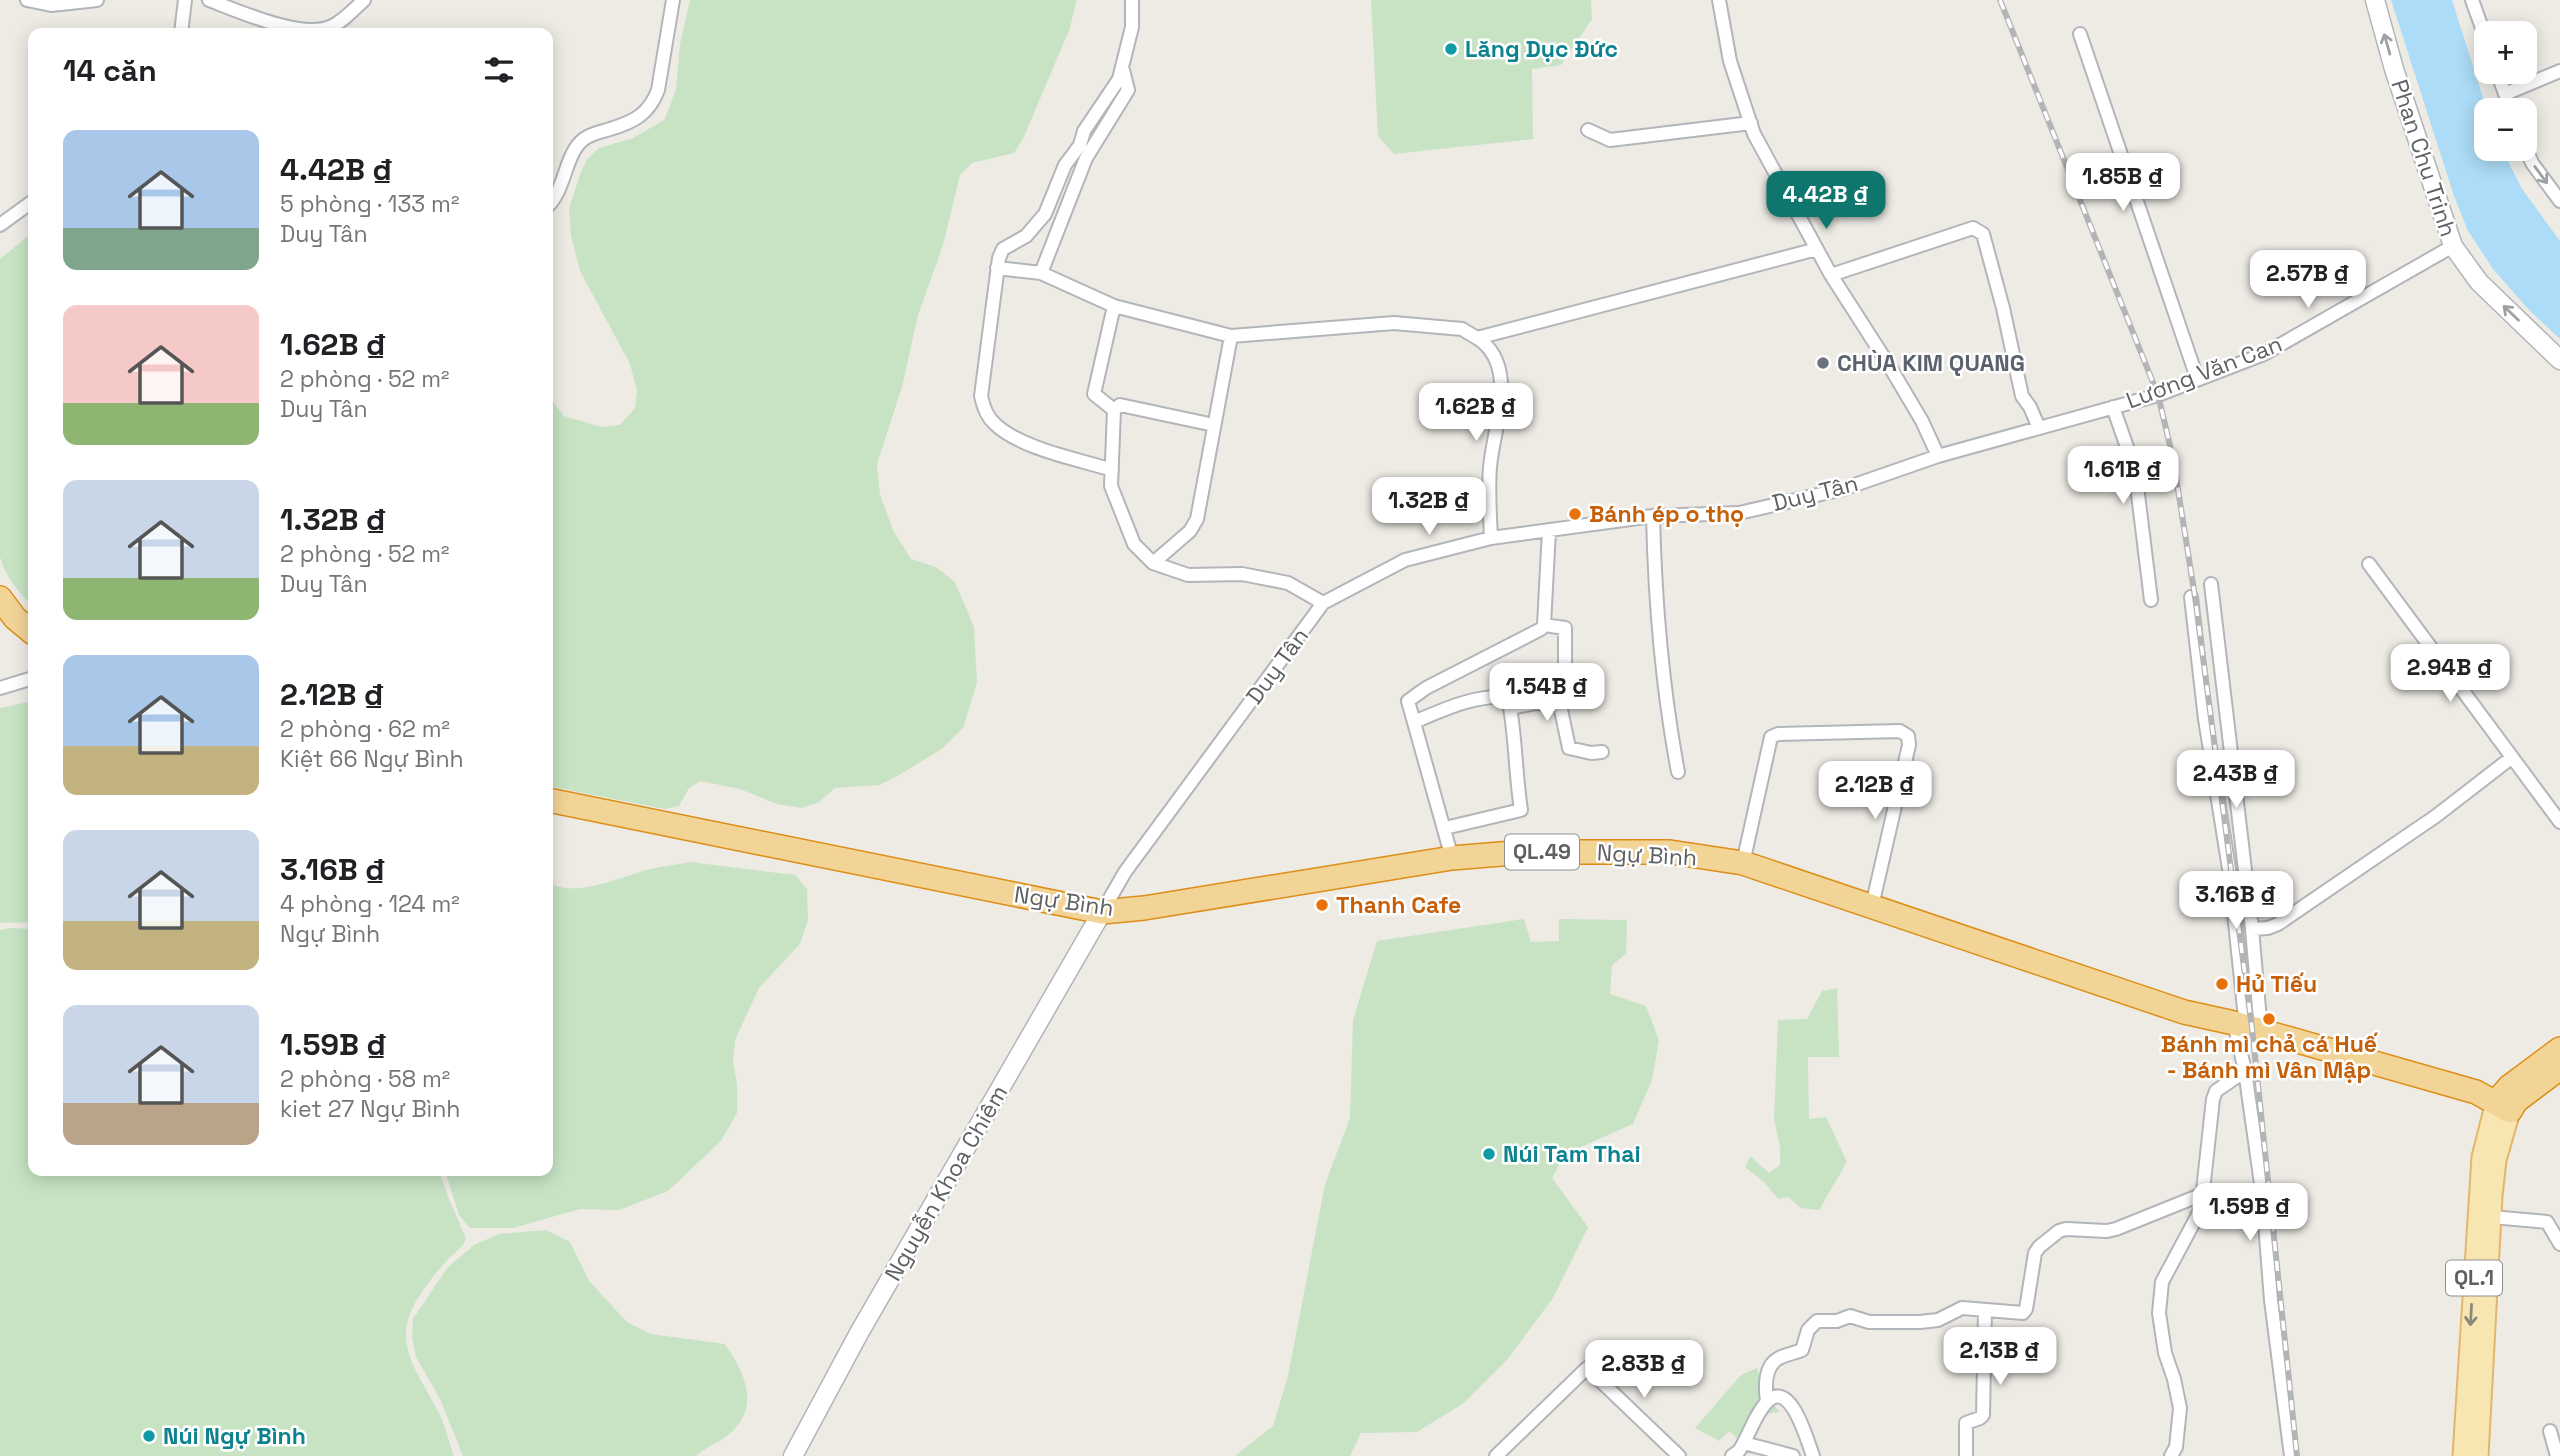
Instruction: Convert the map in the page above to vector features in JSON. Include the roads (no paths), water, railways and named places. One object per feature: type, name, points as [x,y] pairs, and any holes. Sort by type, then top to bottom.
[{"type":"highway","points":[[0,598],[15,618],[28,629]]},
{"type":"highway","name":"Ngự Bình","points":[[553,801],[1102,912],[1144,908],[1452,858],[1525,852],[1670,852],[1743,863],[2184,1012],[2247,1027],[2476,1092],[2503,1106]]},
{"type":"highway","name":"QL.1","points":[[2503,1106],[2519,1078],[2560,1049]]},
{"type":"highway","name":"QL.1","points":[[2503,1106],[2516,1101],[2560,1068]]},
{"type":"main road","name":"QL.1","points":[[2479,1456],[2492,1217],[2503,1106]]},
{"type":"main road","name":"QL.1","points":[[2463,1456],[2482,1157],[2503,1106]]},
{"type":"street","points":[[27,0],[51,5],[97,0]]},
{"type":"street","points":[[182,28],[185,0]]},
{"type":"street","points":[[209,0],[267,27],[301,28],[337,28],[364,0]]},
{"type":"street","points":[[553,199],[561,187],[579,143],[593,134],[626,124],[658,90],[673,0]]},
{"type":"street","points":[[1112,470],[1007,434],[986,412],[981,396],[997,268],[1003,250],[1026,236],[1045,214],[1065,165],[1123,70],[1132,27],[1132,0]]},
{"type":"street","points":[[1719,0],[1730,61],[1754,134],[1831,275],[1922,421],[1938,456]]},
{"type":"street","name":"Phan Chu Trinh","points":[[2375,0],[2394,69],[2453,246],[2479,282],[2560,360]]},
{"type":"street","points":[[2472,0],[2480,21]]},
{"type":"street","points":[[2080,34],[2197,379]]},
{"type":"street","points":[[1041,273],[1086,158],[1128,90],[1123,70]]},
{"type":"street","points":[[2505,94],[2560,71]]},
{"type":"street","points":[[2501,84],[2506,98]]},
{"type":"street","points":[[1588,130],[1610,140],[1751,123]]},
{"type":"street","points":[[2531,161],[2560,201]]},
{"type":"street","points":[[0,225],[28,205]]},
{"type":"street","points":[[1831,275],[1973,228],[1983,234],[2003,308],[2022,396],[2039,428]]},
{"type":"street","name":"Lương Văn Can","points":[[1938,456],[2158,395],[2264,354],[2453,246]]},
{"type":"street","points":[[1477,338],[1817,249]]},
{"type":"street","points":[[997,268],[1041,273],[1114,306],[1231,336],[1394,323],[1462,329],[1486,344],[1498,367],[1501,386],[1499,419],[1491,450],[1488,485],[1491,538]]},
{"type":"street","points":[[1114,306],[1094,394],[1114,410]]},
{"type":"street","points":[[1153,563],[1190,531],[1198,519],[1231,336]]},
{"type":"street","points":[[1214,425],[1120,405],[1114,410],[1111,486],[1134,544],[1153,563],[1188,575],[1242,574],[1288,583],[1323,603]]},
{"type":"street","points":[[2113,407],[2136,470],[2151,600]]},
{"type":"street","name":"Duy Tân","points":[[1102,912],[1125,872],[1323,603],[1405,560],[1491,538],[1653,516],[1739,513],[1843,489],[1938,456]]},
{"type":"street","points":[[1653,516],[1660,656],[1678,772]]},
{"type":"street","points":[[1452,858],[1408,701],[1426,688],[1541,629],[1544,625],[1549,530]]},
{"type":"street","points":[[2369,564],[2560,822]]},
{"type":"street","points":[[2211,584],[2252,929],[2245,1071],[2263,1198],[2271,1300],[2291,1456]]},
{"type":"street","points":[[2192,597],[2205,719],[2230,875],[2247,1027]]},
{"type":"street","points":[[1544,625],[1565,628],[1565,680],[1560,705],[1569,748],[1591,753],[1602,752]]},
{"type":"street","points":[[0,688],[28,679]]},
{"type":"street","points":[[1414,722],[1461,703],[1487,696],[1508,697],[1521,810],[1445,828]]},
{"type":"street","points":[[1510,708],[1536,703],[1560,705]]},
{"type":"street","points":[[1743,863],[1771,737],[1778,734],[1900,732],[1908,736],[1909,745],[1872,906]]},
{"type":"street","points":[[2252,929],[2278,924],[2436,816],[2511,758]]},
{"type":"street","name":"Nguyễn Khoa Chiêm","points":[[793,1456],[859,1333],[1102,912]]},
{"type":"street","points":[[2171,1456],[2176,1447],[2180,1427],[2180,1408],[2165,1353],[2159,1313],[2162,1282],[2201,1209],[2216,1091],[2245,1071]]},
{"type":"street","points":[[1767,1401],[1765,1387],[1771,1364],[1802,1350],[1808,1330],[1817,1321],[1837,1321],[1850,1316],[1869,1322],[1920,1322],[1938,1320],[1962,1308],[2023,1313],[2026,1309],[2035,1253],[2059,1231],[2076,1228],[2107,1231],[2116,1229],[2203,1194]]},
{"type":"street","points":[[2492,1217],[2547,1222],[2560,1244]]},
{"type":"street","points":[[1966,1456],[1966,1423],[1983,1415],[1985,1310]]},
{"type":"street","points":[[1496,1456],[1587,1368],[1679,1456]]},
{"type":"street","points":[[1732,1456],[1740,1451],[1767,1401],[1783,1396],[1792,1405],[1813,1456]]},
{"type":"street","points":[[2550,1431],[2557,1456]]},
{"type":"street","points":[[1744,1443],[1793,1456]]},
{"type":"water","points":[[2391,0],[2452,0],[2474,69],[2474,84],[2479,84],[2483,98],[2474,98],[2474,161],[2508,161],[2522,189],[2560,241],[2560,339],[2529,310],[2493,269],[2468,231],[2454,196]]},
{"type":"railway","points":[[2000,0],[2158,395],[2173,458],[2195,597],[2252,1028],[2297,1456]]},
{"type":"place","name":"Lăng Dục Đức","points":[[1451,49]]},
{"type":"place","name":"CHÙA KIM QUANG","points":[[1823,363]]},
{"type":"place","name":"Bánh ép o thọ","points":[[1575,514]]},
{"type":"place","name":"Thanh Cafe","points":[[1322,905]]},
{"type":"place","name":"Hủ Tiếu","points":[[2222,984]]},
{"type":"place","name":"Bánh mì chả cá Huế - Bánh mì Vân Mập","points":[[2269,1019]]},
{"type":"place","name":"Núi Tam Thai","points":[[1489,1154]]},
{"type":"place","name":"Núi Ngự Bình","points":[[149,1436]]}]
